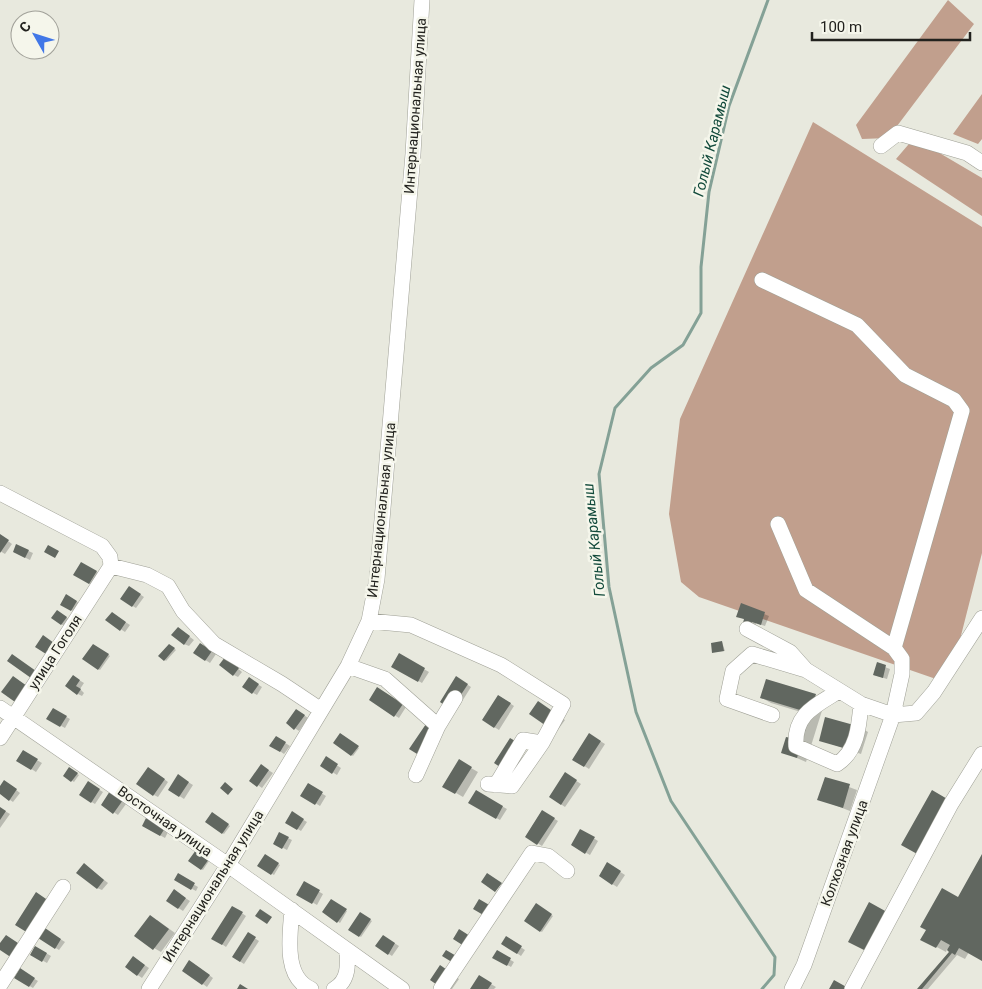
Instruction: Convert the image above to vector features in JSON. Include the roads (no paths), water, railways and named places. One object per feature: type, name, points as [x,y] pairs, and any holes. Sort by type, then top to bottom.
[{"type":"street","name":"Интернациональная улица","points":[[149,989],[228,865],[348,666],[368,621],[377,579],[412,164],[422,0]]},
{"type":"street","points":[[881,146],[898,133],[967,153],[982,163]]},
{"type":"street","points":[[762,280],[857,325],[905,375],[954,400],[962,411],[894,648],[806,590],[778,524]]},
{"type":"street","points":[[0,493],[102,546],[110,557],[111,566],[147,575],[168,586],[183,611],[214,644],[282,684],[321,710]]},
{"type":"street","name":"улица Гоголя","points":[[0,738],[111,566]]},
{"type":"street","points":[[747,629],[790,652],[806,670],[860,704],[892,715],[916,713],[934,692],[982,618]]},
{"type":"street","points":[[368,621],[411,625],[501,665],[563,704],[542,743],[512,786],[492,785]]},
{"type":"street","name":"Колхозная улица","points":[[792,989],[804,965],[892,715],[902,674],[902,659],[894,648]]},
{"type":"street","points":[[772,714],[727,699],[733,671],[752,654],[806,670]]},
{"type":"street","points":[[348,666],[385,679],[438,726]]},
{"type":"street","points":[[839,691],[804,714],[795,733],[796,746],[837,764],[849,756],[859,727],[860,704]]},
{"type":"street","points":[[416,775],[438,726],[455,698]]},
{"type":"street","name":"Восточная улица","points":[[0,708],[228,865],[402,989]]},
{"type":"street","points":[[852,989],[951,804],[982,754]]},
{"type":"street","points":[[441,989],[532,853],[548,856],[567,871]]},
{"type":"street","points":[[0,985],[64,887]]},
{"type":"street","points":[[292,910],[290,948],[293,972],[311,989]]},
{"type":"street","points":[[334,989],[339,986],[348,970],[347,950]]},
{"type":"waterway","name":"Голый Карамыш","points":[[762,989],[774,975],[775,957],[671,801],[636,712],[609,587],[599,474],[615,408],[651,368],[683,345],[701,313],[701,267],[709,192],[729,106],[768,0]]}]
